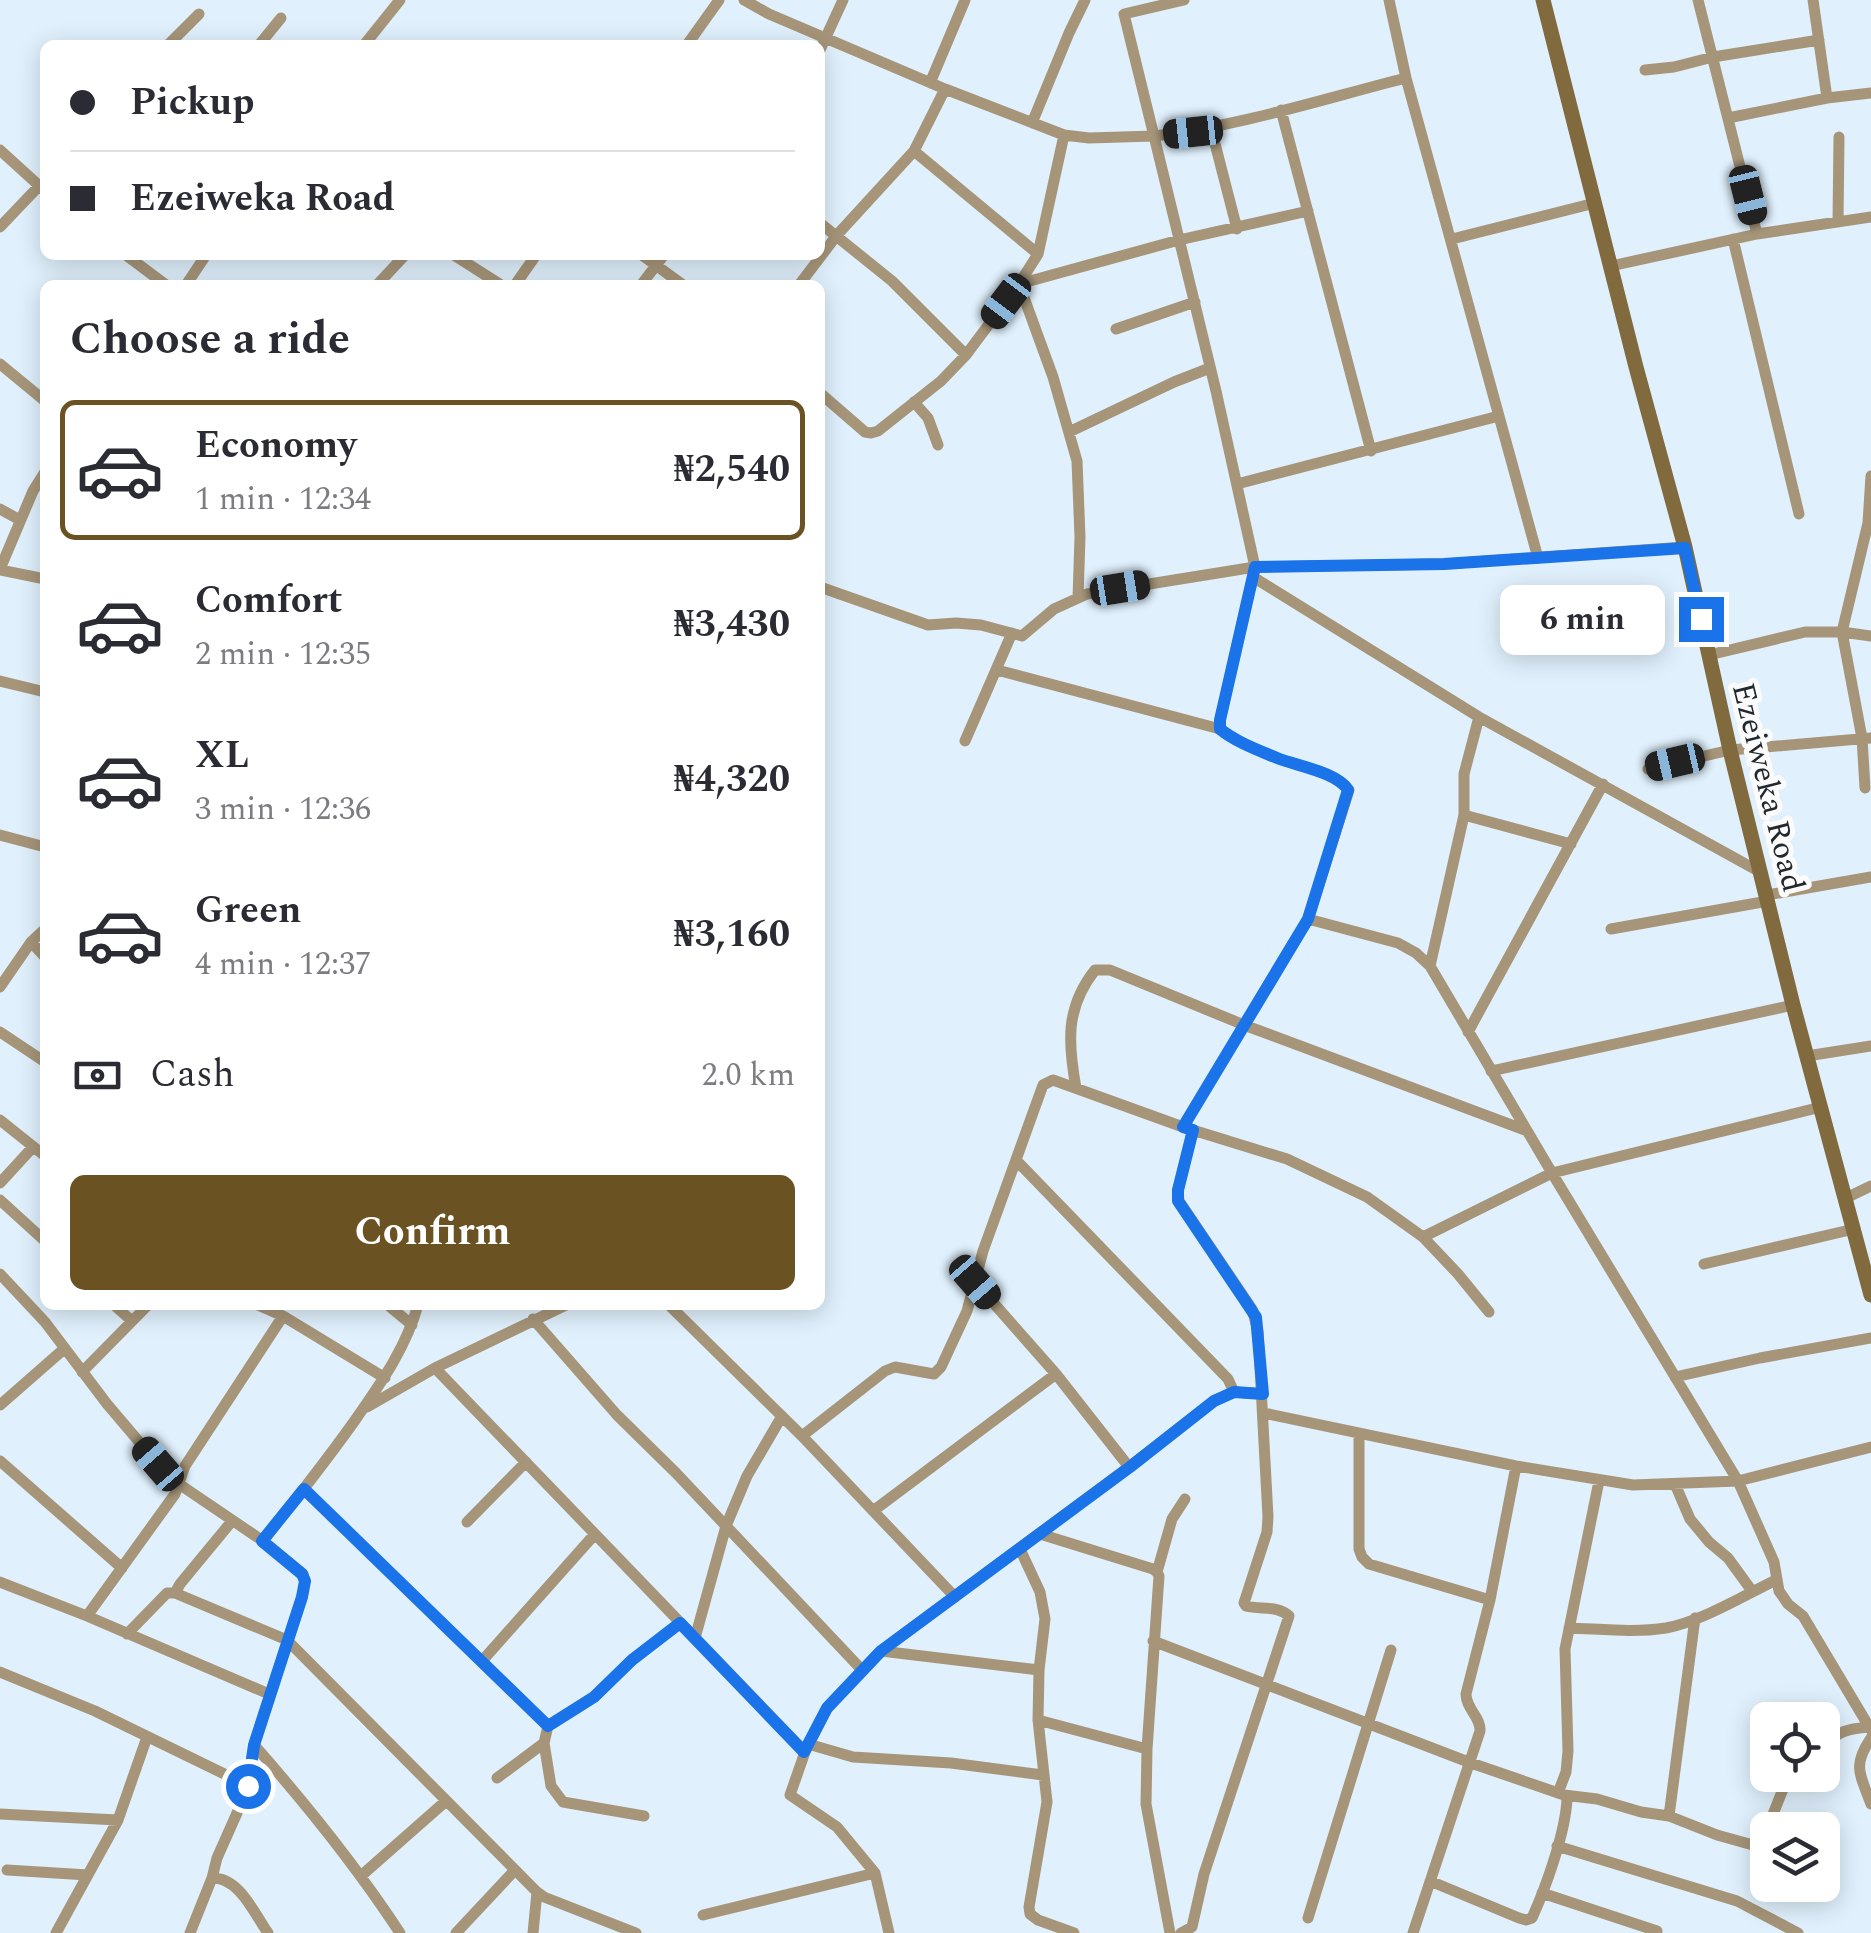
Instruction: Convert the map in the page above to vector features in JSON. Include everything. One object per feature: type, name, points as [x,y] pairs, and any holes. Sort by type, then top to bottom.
[{"type":"main road","name":"Ezeiweka Road","points":[[1543,0],[1685,548],[1793,1005],[1871,1295]]},
{"type":"street","points":[[371,40],[400,0]]},
{"type":"street","points":[[690,40],[719,0]]},
{"type":"street","points":[[744,0],[816,40]]},
{"type":"street","points":[[825,40],[843,0]]},
{"type":"street","points":[[930,83],[964,0]]},
{"type":"street","points":[[1032,123],[1085,0]]},
{"type":"street","points":[[1118,0],[1210,368],[1254,572],[1220,729]]},
{"type":"street","points":[[1124,14],[1184,0]]},
{"type":"street","points":[[1389,0],[1406,78],[1538,558]]},
{"type":"street","points":[[1716,0],[1699,2],[1757,234]]},
{"type":"street","points":[[1813,0],[1828,98]]},
{"type":"street","points":[[173,40],[199,14]]},
{"type":"street","points":[[263,40],[281,18]]},
{"type":"street","points":[[1645,70],[1819,40]]},
{"type":"street","points":[[825,45],[1064,135],[1088,138],[1154,136],[1211,128],[1406,78]]},
{"type":"street","points":[[825,251],[914,151],[946,89]]},
{"type":"street","points":[[1728,118],[1871,93]]},
{"type":"street","points":[[1281,110],[1371,450]]},
{"type":"street","points":[[1211,128],[1237,228]]},
{"type":"street","points":[[825,396],[871,434],[941,381],[966,356],[1038,254],[1064,135]]},
{"type":"street","points":[[1838,222],[1839,138]]},
{"type":"street","points":[[0,150],[40,186]]},
{"type":"street","points":[[914,151],[1038,254]]},
{"type":"street","points":[[0,228],[40,190]]},
{"type":"street","points":[[1452,239],[1595,203]]},
{"type":"street","points":[[1019,284],[1308,210]]},
{"type":"street","points":[[1611,266],[1757,234],[1871,217]]},
{"type":"street","points":[[825,227],[892,280],[966,356]]},
{"type":"street","points":[[1732,239],[1799,514]]},
{"type":"street","points":[[133,260],[159,280]]},
{"type":"street","points":[[382,280],[400,260]]},
{"type":"street","points":[[462,260],[493,280]]},
{"type":"street","points":[[648,260],[676,280]]},
{"type":"street","points":[[645,280],[660,260]]},
{"type":"street","points":[[803,280],[818,260]]},
{"type":"street","points":[[1019,284],[1077,460],[1078,598]]},
{"type":"street","points":[[1116,329],[1194,302]]},
{"type":"street","points":[[0,364],[40,397]]},
{"type":"street","points":[[1069,432],[1210,368]]},
{"type":"street","points":[[914,402],[928,418],[938,445]]},
{"type":"street","points":[[1237,484],[1499,416]]},
{"type":"street","points":[[1865,788],[1866,738],[1842,632],[1869,523],[1871,476]]},
{"type":"street","points":[[40,480],[0,569],[40,578]]},
{"type":"street","points":[[0,509],[20,520]]},
{"type":"street","points":[[825,589],[928,626],[981,625],[1022,636],[1054,609],[1087,594],[1254,572],[1685,548]]},
{"type":"street","points":[[1254,572],[1480,717],[1762,873]]},
{"type":"street","points":[[1709,655],[1805,632],[1871,636]]},
{"type":"street","points":[[965,741],[1012,633]]},
{"type":"street","points":[[997,670],[1220,729],[1275,757],[1341,780],[1348,790],[1308,919],[1188,1129],[1178,1190],[1178,1201],[1256,1317],[1268,1517],[1267,1532],[1244,1603],[1252,1608],[1280,1610],[1289,1616],[1204,1874],[1192,1927],[1181,1933]]},
{"type":"street","points":[[0,681],[40,691]]},
{"type":"street","points":[[1430,966],[1464,815],[1464,774],[1480,717]]},
{"type":"street","points":[[1648,769],[1730,750],[1866,738]]},
{"type":"street","points":[[1468,1032],[1603,784]]},
{"type":"street","points":[[1464,815],[1570,844]]},
{"type":"street","points":[[0,835],[40,846]]},
{"type":"street","points":[[1611,929],[1871,877]]},
{"type":"street","points":[[1308,919],[1398,942],[1430,966],[1738,1481],[1774,1562],[1779,1591],[1804,1616],[1870,1732]]},
{"type":"street","points":[[0,986],[40,934]]},
{"type":"street","points":[[31,942],[40,952]]},
{"type":"street","points":[[1076,1088],[1070,1056],[1070,1022],[1083,984],[1094,970],[1110,970],[1526,1131]]},
{"type":"street","points":[[1491,1071],[1793,1005]]},
{"type":"street","points":[[0,1032],[40,1059]]},
{"type":"street","points":[[1807,1056],[1871,1046]]},
{"type":"street","points":[[802,1436],[886,1370],[894,1367],[934,1374],[941,1367],[967,1311],[982,1251],[1043,1086],[1053,1080],[1188,1129],[1287,1159],[1367,1196],[1423,1237],[1488,1312]]},
{"type":"street","points":[[1423,1237],[1552,1173],[1821,1107]]},
{"type":"street","points":[[0,1120],[40,1152]]},
{"type":"street","points":[[0,1183],[33,1146]]},
{"type":"street","points":[[1017,1161],[1228,1379],[1234,1392]]},
{"type":"street","points":[[1846,1198],[1871,1186]]},
{"type":"street","points":[[0,1200],[40,1237]]},
{"type":"street","points":[[1704,1264],[1854,1230]]},
{"type":"street","points":[[0,1274],[45,1322],[132,1434],[179,1484],[262,1541],[302,1574],[305,1581],[268,1694],[248,1786],[190,1933]]},
{"type":"street","points":[[975,1282],[1056,1374],[1130,1467]]},
{"type":"street","points":[[120,1310],[132,1321]]},
{"type":"street","points":[[82,1372],[143,1310]]},
{"type":"street","points":[[269,1310],[384,1378]]},
{"type":"street","points":[[394,1310],[412,1325]]},
{"type":"street","points":[[262,1541],[384,1378],[401,1351],[416,1310]]},
{"type":"street","points":[[363,1409],[435,1368],[554,1310]]},
{"type":"street","points":[[674,1310],[802,1436],[954,1597]]},
{"type":"street","points":[[87,1616],[175,1494],[185,1466],[283,1316]]},
{"type":"street","points":[[533,1319],[617,1415],[862,1670]]},
{"type":"street","points":[[1675,1377],[1871,1338]]},
{"type":"street","points":[[1,1401],[64,1349]]},
{"type":"street","points":[[435,1368],[694,1638],[806,1748],[853,1757],[1044,1774]]},
{"type":"street","points":[[874,1511],[1056,1374]]},
{"type":"street","points":[[889,1933],[876,1873],[837,1826],[790,1795],[806,1748],[827,1708],[881,1651],[1214,1401],[1234,1392],[1263,1394]]},
{"type":"street","points":[[1264,1414],[1516,1466],[1633,1485],[1738,1481],[1871,1447]]},
{"type":"street","points":[[694,1638],[726,1526],[747,1476],[782,1416]]},
{"type":"street","points":[[1359,1432],[1362,1557],[1369,1564],[1490,1600]]},
{"type":"street","points":[[0,1461],[122,1568]]},
{"type":"street","points":[[467,1522],[526,1462]]},
{"type":"street","points":[[1414,1933],[1480,1726],[1466,1702],[1466,1694],[1490,1600],[1516,1466]]},
{"type":"street","points":[[1430,1881],[1526,1920],[1532,1918],[1567,1803],[1561,1794],[1568,1751],[1565,1650],[1599,1481]]},
{"type":"street","points":[[1675,1484],[1690,1519],[1728,1558],[1752,1591]]},
{"type":"street","points":[[304,1489],[548,1726]]},
{"type":"street","points":[[1170,1933],[1146,1804],[1147,1749],[1157,1572],[1172,1519],[1185,1499]]},
{"type":"street","points":[[175,1593],[232,1521]]},
{"type":"street","points":[[482,1661],[594,1534]]},
{"type":"street","points":[[1040,1534],[1157,1572]]},
{"type":"street","points":[[1020,1548],[1044,1605],[1045,1619],[1038,1720],[1046,1802],[1029,1907],[1030,1914],[1038,1920],[1074,1933]]},
{"type":"street","points":[[1569,1628],[1638,1631],[1668,1627],[1776,1580]]},
{"type":"street","points":[[0,1582],[268,1694]]},
{"type":"street","points":[[128,1634],[167,1594],[175,1593],[287,1640],[537,1892],[636,1933]]},
{"type":"street","points":[[1669,1816],[1695,1618]]},
{"type":"street","points":[[644,1816],[564,1802],[551,1786],[544,1743],[548,1726],[594,1697],[632,1660],[680,1623]]},
{"type":"street","points":[[1154,1641],[1561,1794],[1669,1816],[1760,1847],[1782,1792]]},
{"type":"street","points":[[1308,1918],[1392,1650]]},
{"type":"street","points":[[881,1651],[1039,1670]]},
{"type":"street","points":[[0,1672],[96,1711],[248,1786]]},
{"type":"street","points":[[1038,1720],[1147,1749]]},
{"type":"street","points":[[1840,1732],[1870,1732]]},
{"type":"street","points":[[1870,1732],[1858,1766],[1871,1804]]},
{"type":"street","points":[[56,1933],[118,1820],[147,1738]]},
{"type":"street","points":[[497,1778],[544,1743]]},
{"type":"street","points":[[254,1745],[362,1875],[400,1933]]},
{"type":"street","points":[[362,1875],[446,1800]]},
{"type":"street","points":[[0,1814],[118,1820]]},
{"type":"street","points":[[1557,1846],[1736,1901],[1798,1933]]},
{"type":"street","points":[[6,1870],[88,1874]]},
{"type":"street","points":[[456,1933],[515,1870]]},
{"type":"street","points":[[703,1915],[876,1873]]},
{"type":"street","points":[[212,1878],[236,1887],[268,1933]]},
{"type":"street","points":[[534,1933],[537,1892]]},
{"type":"street","points":[[1542,1893],[1657,1930]]},
{"type":"route","points":[[248,1786],[268,1694],[305,1581],[302,1574],[262,1541],[304,1489],[548,1726],[594,1697],[632,1660],[680,1623],[804,1752],[827,1708],[881,1651],[1214,1401],[1234,1392],[1263,1394],[1256,1317],[1178,1201],[1193,1130],[1183,1127],[1308,919],[1348,790],[1341,780],[1275,757],[1220,729],[1255,567],[1444,564],[1685,548],[1701,619]]}]
